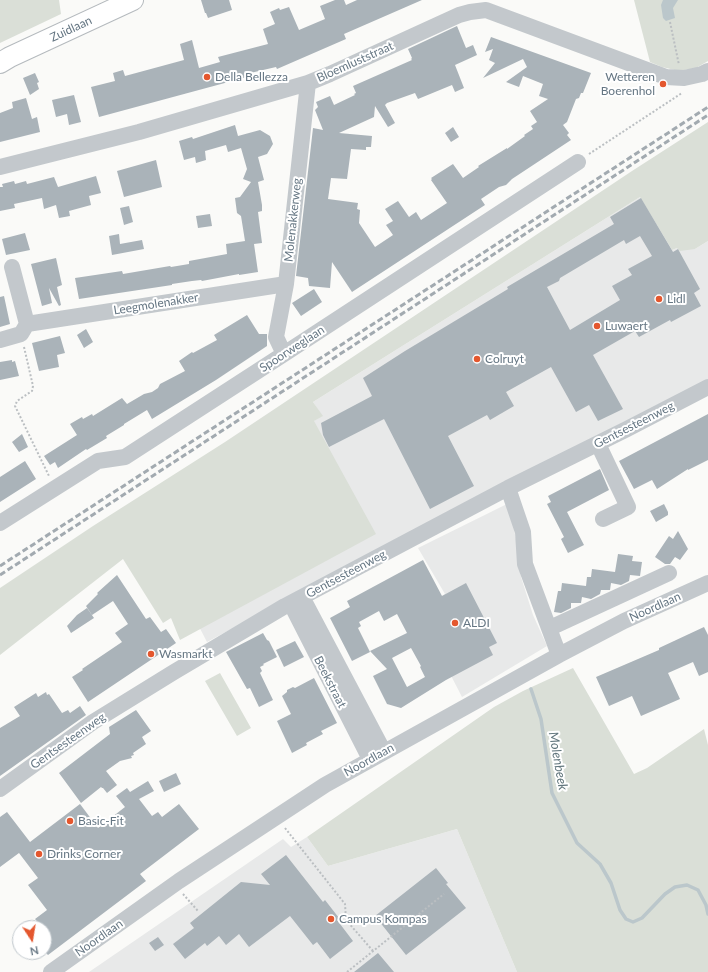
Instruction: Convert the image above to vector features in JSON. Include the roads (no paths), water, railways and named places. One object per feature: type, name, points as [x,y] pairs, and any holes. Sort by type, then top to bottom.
[{"type":"main road","name":"Zuidlaan","points":[[3,60],[121,2]]},
{"type":"street","name":"Bloemluststraat","points":[[0,168],[146,130],[308,83],[459,15],[489,5],[648,71],[666,77],[682,85],[705,72]]},
{"type":"street","name":"Molenakkerweg","points":[[284,354],[276,337],[286,284],[308,83]]},
{"type":"street","name":"Spoorweglaan","points":[[0,523],[98,461],[124,457],[578,162]]},
{"type":"street","points":[[12,267],[24,329]]},
{"type":"street","name":"Leegmolenakker","points":[[0,340],[24,329],[286,284]]},
{"type":"street","name":"Gentsesteenweg","points":[[0,789],[93,722],[296,600],[508,488],[598,444],[708,386]]},
{"type":"street","points":[[598,444],[628,507],[603,519]]},
{"type":"street","points":[[508,488],[523,532],[526,564],[530,578],[559,655]]},
{"type":"street","points":[[550,628],[669,573]]},
{"type":"street","name":"Noordlaan","points":[[51,972],[180,881],[325,785],[559,655],[624,621],[708,583]]},
{"type":"street","name":"Beekstraat","points":[[296,600],[384,752]]},
{"type":"street","name":"Beekstraat","points":[[296,600],[370,760]]},
{"type":"waterway","name":"Molenbeek","points":[[531,689],[541,719],[552,793],[577,843],[600,864],[611,883],[620,910],[626,919],[633,922],[642,918],[665,894],[675,887],[687,885],[698,890],[706,905],[708,914]]},
{"type":"railway","points":[[0,566],[708,107]]},
{"type":"railway","points":[[0,575],[708,115]]},
{"type":"place","name":"Della Bellezza","points":[[207,77]]},
{"type":"place","name":"Wetteren Boerenhol","points":[[663,84]]},
{"type":"place","name":"Lidl","points":[[659,299]]},
{"type":"place","name":"Luwaert","points":[[597,326]]},
{"type":"place","name":"Colruyt","points":[[477,359]]},
{"type":"place","name":"ALDI","points":[[455,623]]},
{"type":"place","name":"Wasmarkt","points":[[151,654]]},
{"type":"place","name":"Basic-Fit","points":[[70,821]]},
{"type":"place","name":"Drinks Corner","points":[[39,854]]},
{"type":"place","name":"Campus Kompas","points":[[331,919]]}]
